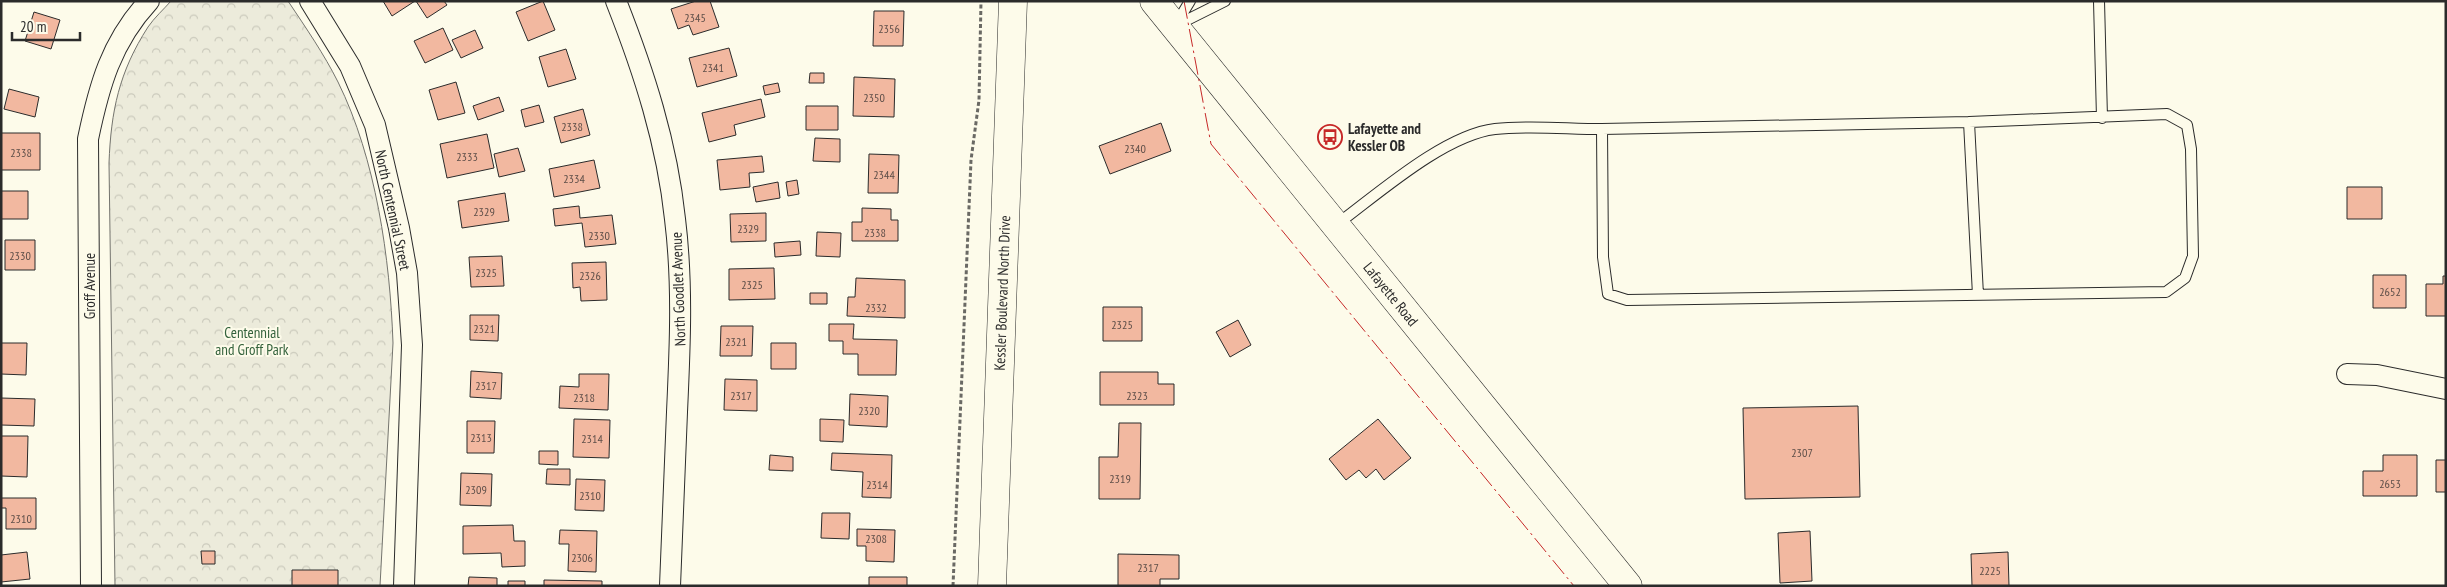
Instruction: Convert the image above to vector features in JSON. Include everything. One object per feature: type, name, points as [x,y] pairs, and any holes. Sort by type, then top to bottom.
[{"type":"main road","name":"Kessler Boulevard North Drive","points":[[992,586],[1012,1]]},
{"type":"main road","name":"Lafayette Road","points":[[1154,1],[1628,586]]},
{"type":"street","name":"Groff Avenue","points":[[90,586],[88,139],[99,87],[131,21],[149,1]]},
{"type":"street","name":"North Centennial Street","points":[[310,1],[350,66],[375,125],[404,255],[412,344],[404,586]]},
{"type":"street","name":"North Goodlet Avenue","points":[[616,1],[636,52],[657,121],[671,187],[678,247],[681,324],[670,586]]},
{"type":"street","points":[[2347,374],[2377,375],[2446,389]]},
{"type":"lane","points":[[1174,27],[1190,1]]},
{"type":"lane","points":[[1174,27],[1225,1]]},
{"type":"lane","points":[[2099,1],[2102,118]]},
{"type":"lane","points":[[1335,225],[1456,140],[1494,129],[1602,129],[1969,122],[2167,114],[2187,125],[2191,149],[2193,256],[2184,278],[2166,292],[1627,300],[1608,294],[1603,257],[1602,129]]},
{"type":"lane","points":[[1969,122],[1978,295]]},
{"type":"path","points":[[953,586],[971,160],[979,100],[981,1]]},
{"type":"green space","name":"Centennial and Groff Park","points":[[171,1],[288,1],[327,61],[351,112],[362,143],[379,210],[388,277],[393,343],[380,586],[115,586],[110,144],[118,92],[123,76],[148,27]]},
{"type":"building","points":[[383,1],[415,1],[392,16]]},
{"type":"building","points":[[416,1],[444,1],[447,5],[427,18]]},
{"type":"building","points":[[543,1],[555,30],[528,41],[516,12]]},
{"type":"building","points":[[696,1],[710,1],[719,27],[693,35],[689,25],[678,29],[671,9]]},
{"type":"building","points":[[874,11],[904,11],[903,46],[873,46]]},
{"type":"building","points":[[34,12],[60,20],[51,49],[25,41]]},
{"type":"building","points":[[443,28],[453,50],[425,63],[414,41]]},
{"type":"building","points":[[475,30],[483,48],[461,58],[452,40]]},
{"type":"building","points":[[729,48],[737,76],[697,87],[689,58]]},
{"type":"building","points":[[566,49],[576,79],[548,87],[539,57]]},
{"type":"building","points":[[810,73],[824,73],[824,83],[809,83]]},
{"type":"building","points":[[854,77],[895,79],[894,117],[853,116]]},
{"type":"building","points":[[456,82],[465,113],[438,120],[429,90]]},
{"type":"building","points":[[778,83],[780,92],[765,95],[763,86]]},
{"type":"building","points":[[9,89],[39,97],[35,117],[4,109]]},
{"type":"building","points":[[499,97],[504,111],[478,120],[473,106]]},
{"type":"building","points":[[761,99],[765,117],[734,125],[736,135],[709,142],[702,113]]},
{"type":"building","points":[[539,105],[544,122],[525,127],[521,110]]},
{"type":"building","points":[[806,106],[838,106],[838,130],[806,130]]},
{"type":"building","points":[[583,109],[590,135],[561,143],[554,117]]},
{"type":"building","points":[[1161,123],[1171,151],[1110,174],[1099,146]]},
{"type":"building","points":[[1,133],[40,133],[40,170],[1,170]]},
{"type":"building","points":[[487,134],[494,168],[447,178],[440,144]]},
{"type":"building","points":[[815,138],[840,139],[840,162],[813,161]]},
{"type":"building","points":[[518,148],[525,171],[499,177],[494,154]]},
{"type":"building","points":[[869,154],[899,155],[898,193],[868,193]]},
{"type":"building","points":[[762,156],[764,172],[749,173],[750,187],[720,190],[717,160]]},
{"type":"building","points":[[594,160],[600,188],[554,197],[549,169]]},
{"type":"building","points":[[797,180],[799,194],[788,196],[786,182]]},
{"type":"building","points":[[778,182],[780,198],[756,202],[753,187]]},
{"type":"building","points":[[2347,187],[2382,187],[2382,219],[2347,219]]},
{"type":"building","points":[[1,191],[28,191],[28,219],[1,219]]},
{"type":"building","points":[[505,193],[509,221],[462,228],[458,201]]},
{"type":"building","points":[[579,206],[580,218],[612,215],[616,244],[585,247],[582,223],[555,226],[553,209]]},
{"type":"building","points":[[862,208],[891,209],[891,220],[898,220],[898,241],[852,241],[852,222],[862,222]]},
{"type":"building","points":[[766,213],[766,241],[731,242],[730,214]]},
{"type":"building","points":[[817,232],[841,233],[840,257],[816,256]]},
{"type":"building","points":[[5,240],[35,240],[35,270],[5,270]]},
{"type":"building","points":[[800,241],[801,255],[775,257],[774,243]]},
{"type":"building","points":[[502,256],[504,286],[471,287],[469,257]]},
{"type":"building","points":[[606,262],[607,300],[581,301],[580,287],[573,288],[572,263]]},
{"type":"building","points":[[774,268],[775,299],[729,300],[729,269]]},
{"type":"building","points":[[2373,275],[2406,275],[2406,308],[2373,308]]},
{"type":"building","points":[[2443,276],[2446,276],[2446,316],[2426,316],[2426,284],[2443,284]]},
{"type":"building","points":[[856,278],[905,280],[905,318],[847,316],[848,297],[855,297]]},
{"type":"building","points":[[810,293],[827,293],[827,304],[810,304]]},
{"type":"building","points":[[1103,307],[1142,307],[1142,341],[1103,341]]},
{"type":"building","points":[[470,315],[499,315],[498,341],[470,340]]},
{"type":"building","points":[[1238,320],[1251,345],[1230,357],[1216,332]]},
{"type":"building","points":[[829,324],[854,324],[853,339],[897,340],[896,375],[858,375],[858,354],[843,354],[843,341],[829,341]]},
{"type":"building","points":[[721,326],[753,326],[752,356],[720,356]]},
{"type":"building","points":[[1,343],[27,343],[26,375],[1,374]]},
{"type":"building","points":[[771,343],[796,343],[796,369],[771,369]]},
{"type":"building","points":[[471,371],[502,373],[501,399],[470,397]]},
{"type":"building","points":[[1100,372],[1158,372],[1158,384],[1174,384],[1174,405],[1100,405]]},
{"type":"building","points":[[579,374],[609,374],[608,410],[559,408],[560,386],[579,387]]},
{"type":"building","points":[[725,379],[757,380],[757,411],[724,410]]},
{"type":"building","points":[[850,394],[888,396],[887,427],[849,425]]},
{"type":"building","points":[[1,398],[35,399],[34,426],[1,425]]},
{"type":"building","points":[[1858,406],[1860,497],[1745,499],[1743,408]]},
{"type":"building","points":[[574,419],[610,420],[609,458],[573,457]]},
{"type":"building","points":[[820,419],[844,420],[843,442],[820,441]]},
{"type":"building","points":[[1378,419],[1411,458],[1384,480],[1376,469],[1366,478],[1359,470],[1346,480],[1329,459]]},
{"type":"building","points":[[467,421],[495,421],[494,453],[467,453]]},
{"type":"building","points":[[1119,423],[1141,423],[1140,499],[1099,499],[1099,457],[1118,457]]},
{"type":"building","points":[[1,436],[28,436],[27,477],[1,476]]},
{"type":"building","points":[[539,451],[558,451],[558,465],[539,464]]},
{"type":"building","points":[[832,453],[892,455],[891,498],[862,497],[863,472],[831,470]]},
{"type":"building","points":[[770,455],[793,457],[793,471],[769,470]]},
{"type":"building","points":[[2383,455],[2417,455],[2417,496],[2363,496],[2363,471],[2383,471]]},
{"type":"building","points":[[2436,460],[2446,460],[2446,492],[2436,492]]},
{"type":"building","points":[[547,469],[570,469],[570,485],[546,484]]},
{"type":"building","points":[[461,473],[492,474],[491,506],[460,505]]},
{"type":"building","points":[[576,479],[605,480],[604,511],[575,510]]},
{"type":"building","points":[[1,498],[36,498],[36,529],[6,529],[6,508],[1,508]]},
{"type":"building","points":[[822,513],[850,513],[849,539],[821,538]]},
{"type":"building","points":[[513,525],[514,541],[525,541],[525,566],[502,567],[501,553],[463,554],[463,526]]},
{"type":"building","points":[[857,529],[895,530],[894,562],[866,561],[866,546],[857,546]]},
{"type":"building","points":[[560,530],[597,531],[596,572],[568,571],[569,544],[559,544]]},
{"type":"building","points":[[1810,531],[1812,581],[1780,583],[1778,533]]},
{"type":"building","points":[[201,551],[215,551],[215,564],[202,564]]},
{"type":"building","points":[[27,552],[30,579],[1,582],[1,555]]},
{"type":"building","points":[[2008,552],[2009,586],[1972,586],[1971,554]]},
{"type":"building","points":[[1118,554],[1179,555],[1179,579],[1160,579],[1160,586],[1118,586]]},
{"type":"building","points":[[292,570],[338,570],[338,586],[292,586]]},
{"type":"building","points":[[469,577],[497,578],[497,586],[468,586]]},
{"type":"building","points":[[869,577],[907,577],[907,586],[869,586]]},
{"type":"building","points":[[544,580],[602,581],[602,586],[544,586]]},
{"type":"building","points":[[508,581],[525,581],[525,586],[508,586]]},
{"type":"power","points":[[1184,1],[1211,144],[1574,586]]},
{"type":"place","name":"Lafayette and Kessler OB","points":[[1330,137]]}]
